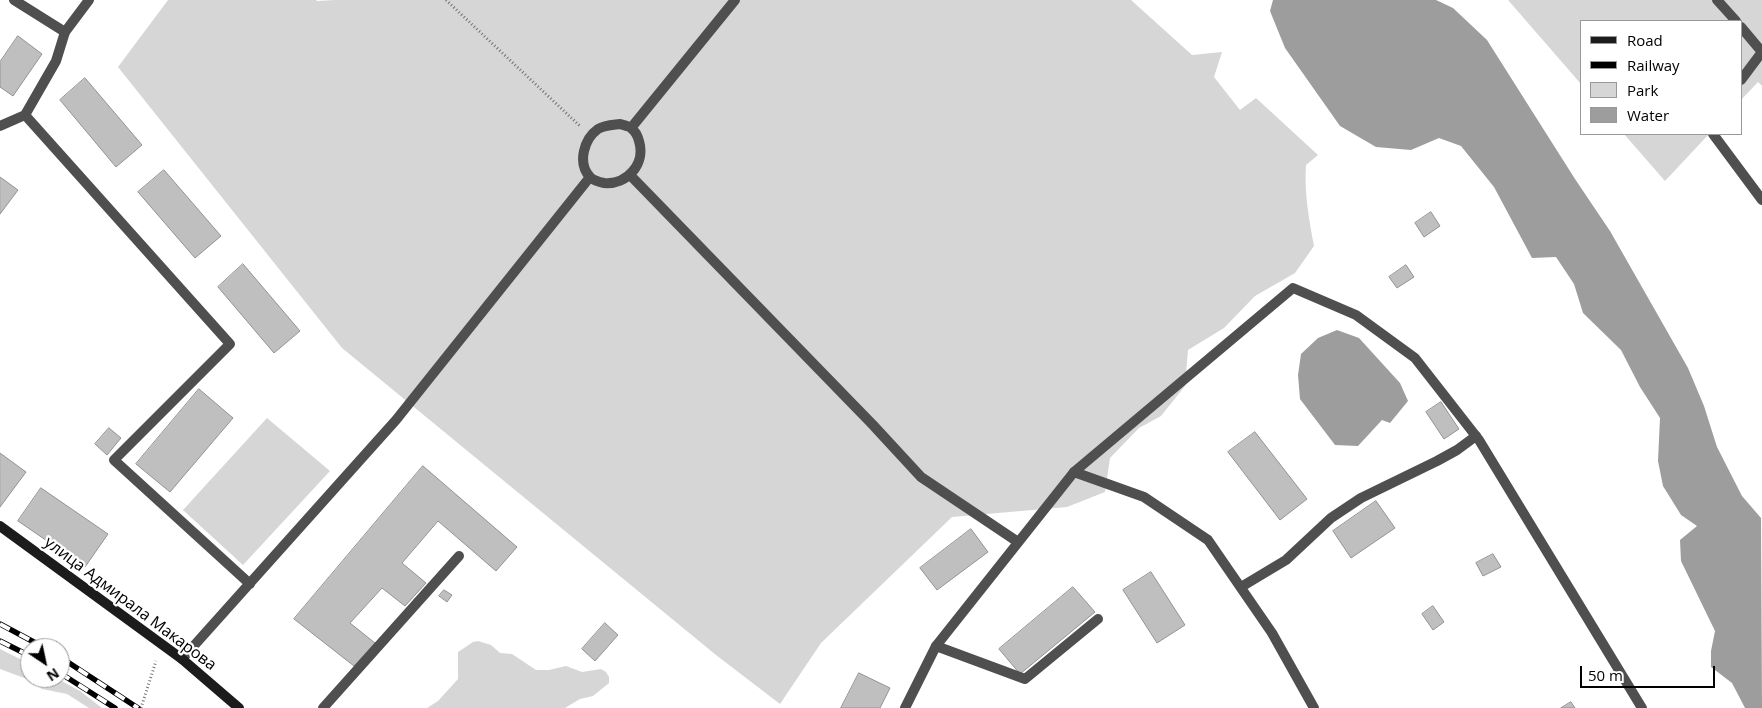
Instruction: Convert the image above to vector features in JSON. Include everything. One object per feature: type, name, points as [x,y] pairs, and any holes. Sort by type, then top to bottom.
[{"type":"street","points":[[14,0],[65,32]]},
{"type":"street","points":[[0,126],[25,115],[56,61],[65,32],[89,0]]},
{"type":"street","points":[[631,128],[735,0]]},
{"type":"street","points":[[1717,0],[1735,20]]},
{"type":"street","points":[[1742,28],[1762,52],[1742,79]]},
{"type":"street","points":[[25,115],[230,344],[114,460],[250,584]]},
{"type":"street","points":[[620,124],[631,128],[637,136],[641,147],[640,157],[630,176],[610,183],[600,182],[590,177],[585,167],[583,156],[590,136],[599,129],[609,125],[620,124]]},
{"type":"street","points":[[1714,135],[1762,200]]},
{"type":"street","points":[[630,176],[873,425],[921,477],[1018,542]]},
{"type":"street","points":[[182,658],[396,420],[590,177]]},
{"type":"street","points":[[906,708],[936,646],[1074,472],[1293,288],[1356,315],[1415,358],[1476,436],[1642,708]]},
{"type":"street","points":[[1241,588],[1286,560],[1331,518],[1361,498],[1437,462],[1476,436]]},
{"type":"street","points":[[1074,472],[1144,497],[1208,540],[1272,633],[1314,708]]},
{"type":"street","name":"улица Адмирала Макарова","points":[[0,526],[182,658],[239,708]]},
{"type":"street","points":[[323,708],[459,556]]},
{"type":"street","points":[[936,646],[1025,679],[1098,619]]},
{"type":"path","points":[[446,0],[590,136]]},
{"type":"path","points":[[142,708],[156,661]]},
{"type":"green space","points":[[168,0],[1131,0],[1192,55],[1222,52],[1214,77],[1240,110],[1256,98],[1318,155],[1306,165],[1306,195],[1314,246],[1295,273],[1255,296],[1224,328],[1188,350],[1185,386],[1161,416],[1139,428],[1110,458],[1105,492],[1067,507],[952,517],[821,643],[780,704],[716,655],[342,348],[118,67]]},
{"type":"green space","points":[[1508,0],[1762,0],[1762,86],[1758,82],[1742,99],[1742,20],[1580,20],[1580,83]]},
{"type":"green space","points":[[1625,135],[1708,135],[1665,181]]},
{"type":"green space","points":[[267,418],[330,471],[243,565],[183,510]]},
{"type":"green space","points":[[478,641],[491,645],[500,653],[512,654],[536,670],[549,670],[566,666],[582,672],[601,669],[609,677],[609,683],[593,696],[580,699],[565,708],[427,708],[438,701],[458,679],[458,652],[473,642]]},
{"type":"green space","points":[[0,649],[20,659],[20,676],[0,669]]},
{"type":"green space","points":[[70,686],[102,708],[89,708],[67,694],[40,688],[70,688]]},
{"type":"water","points":[[1273,0],[1436,0],[1453,8],[1487,40],[1610,231],[1688,368],[1704,406],[1717,447],[1742,496],[1761,518],[1762,708],[1745,708],[1732,683],[1711,667],[1711,651],[1715,631],[1681,561],[1680,540],[1697,526],[1681,515],[1663,486],[1658,461],[1660,418],[1640,387],[1621,350],[1583,313],[1574,284],[1556,257],[1532,258],[1494,187],[1461,146],[1439,138],[1411,150],[1376,147],[1340,126],[1285,48],[1270,11]]},
{"type":"water","points":[[1337,330],[1359,338],[1400,383],[1408,401],[1390,423],[1382,420],[1358,446],[1335,445],[1300,399],[1298,375],[1301,354],[1318,338]]},
{"type":"building","points":[[18,36],[42,54],[13,96],[0,87],[0,62]]},
{"type":"building","points":[[85,78],[142,145],[116,167],[60,100]]},
{"type":"building","points":[[164,170],[221,236],[195,258],[138,192]]},
{"type":"building","points":[[0,177],[18,190],[0,214]]},
{"type":"building","points":[[1431,212],[1440,226],[1424,237],[1415,223]]},
{"type":"building","points":[[243,264],[300,331],[274,353],[218,287]]},
{"type":"building","points":[[1406,265],[1414,277],[1397,288],[1389,277]]},
{"type":"building","points":[[199,389],[233,418],[170,492],[136,464]]},
{"type":"building","points":[[1441,402],[1459,429],[1444,439],[1426,412]]},
{"type":"building","points":[[109,428],[121,438],[107,455],[95,444]]},
{"type":"building","points":[[1255,432],[1307,499],[1280,520],[1228,452]]},
{"type":"building","points":[[0,453],[26,472],[0,507]]},
{"type":"building","points":[[423,466],[517,547],[496,571],[438,521],[402,563],[426,583],[405,606],[382,588],[350,623],[375,643],[354,666],[294,619]]},
{"type":"building","points":[[41,488],[108,534],[85,567],[18,521]]},
{"type":"building","points":[[1376,501],[1395,528],[1351,558],[1333,531]]},
{"type":"building","points":[[971,529],[988,552],[937,590],[920,568]]},
{"type":"building","points":[[1493,554],[1501,567],[1483,576],[1476,563]]},
{"type":"building","points":[[1151,572],[1185,625],[1157,643],[1123,590]]},
{"type":"building","points":[[1073,587],[1095,612],[1020,674],[999,649]]},
{"type":"building","points":[[444,590],[452,595],[447,602],[439,596]]},
{"type":"building","points":[[1433,606],[1444,622],[1433,630],[1422,614]]},
{"type":"building","points":[[605,623],[618,635],[595,661],[582,649]]},
{"type":"building","points":[[859,673],[890,688],[880,708],[841,708]]},
{"type":"building","points":[[1571,702],[1575,708],[1561,708]]},
{"type":"railway","points":[[0,624],[26,638]]},
{"type":"railway","points":[[0,641],[20,651]]},
{"type":"railway","points":[[70,664],[138,708]]},
{"type":"railway","points":[[70,679],[115,708]]}]
